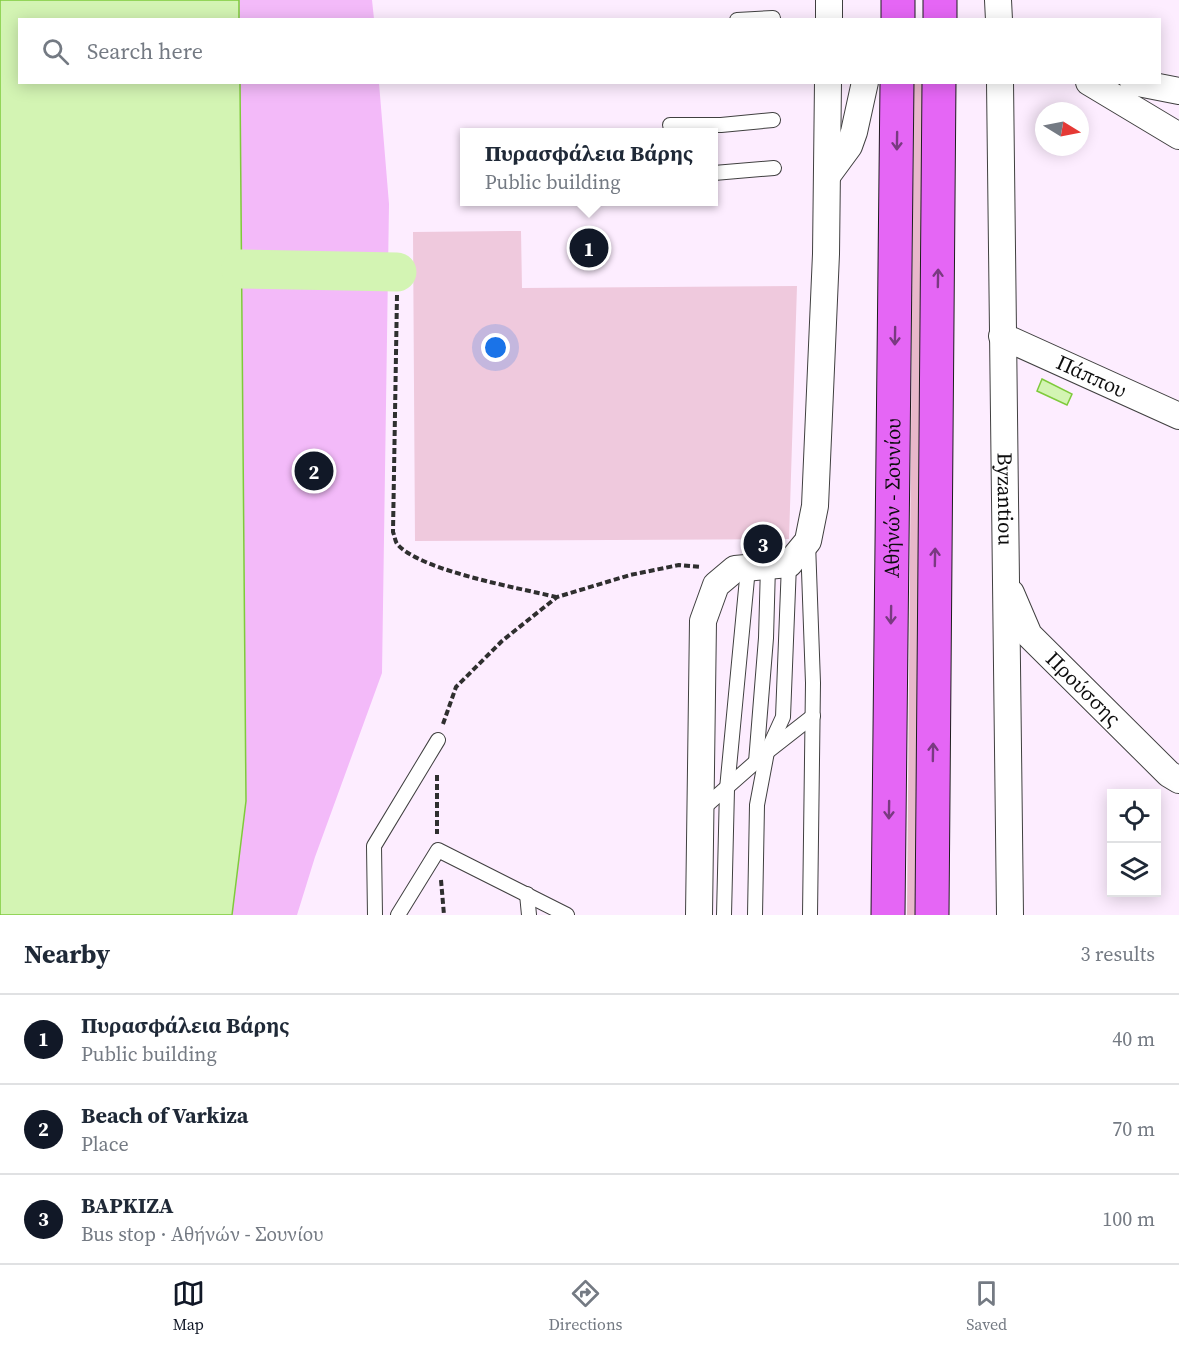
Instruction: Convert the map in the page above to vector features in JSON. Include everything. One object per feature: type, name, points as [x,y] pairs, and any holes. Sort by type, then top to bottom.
[{"type":"main road","points":[[898,0],[898,18]]},
{"type":"main road","points":[[940,0],[940,18]]},
{"type":"main road","name":"Αθήνών - Σουνίου","points":[[888,915],[897,84]]},
{"type":"main road","name":"Αθήνών - Σουνίου","points":[[932,915],[939,84]]},
{"type":"street","points":[[829,0],[829,18]]},
{"type":"street","points":[[890,18],[898,0]]},
{"type":"street","points":[[998,0],[999,18]]},
{"type":"street","points":[[699,915],[703,621],[716,585],[760,567],[808,541],[815,506],[826,254],[828,84]]},
{"type":"street","points":[[827,176],[849,146],[865,84]]},
{"type":"street","name":"Byzantiou","points":[[1000,84],[1010,915]]},
{"type":"street","points":[[1092,84],[1179,136]]},
{"type":"street","points":[[1143,84],[1179,91]]},
{"type":"street","name":"Πάππου","points":[[1002,336],[1179,416]]},
{"type":"street","name":"Προύσσης","points":[[1007,583],[1029,635],[1169,774],[1179,780]]},
{"type":"lane","points":[[670,125],[721,125],[773,120]]},
{"type":"lane","points":[[718,173],[774,168]]},
{"type":"lane","points":[[808,541],[813,716],[810,915]]},
{"type":"lane","points":[[755,915],[757,805],[767,752],[783,717],[760,567]]},
{"type":"lane","points":[[756,762],[766,638],[760,567]]},
{"type":"lane","points":[[724,915],[727,789],[760,567]]},
{"type":"lane","points":[[700,811],[767,752],[813,716]]},
{"type":"lane","points":[[375,915],[374,846],[438,740]]},
{"type":"lane","points":[[398,915],[438,850],[567,915]]},
{"type":"lane","points":[[527,894],[530,915]]},
{"type":"path","points":[[397,295],[393,532],[396,543],[408,554],[437,567],[557,597]]},
{"type":"path","points":[[444,915],[436,819],[438,740],[456,687],[502,641],[557,597],[630,575],[679,565],[760,567]]},
{"type":"shaded area","points":[[0,0],[239,0],[239,18],[18,18],[18,84],[240,84],[246,801],[232,915],[0,915]]},
{"type":"shaded area","points":[[914,84],[926,84],[918,915],[907,915]]},
{"type":"shaded area","points":[[521,231],[522,288],[797,286],[789,539],[415,541],[413,232]]},
{"type":"shaded area","points":[[1042,379],[1072,394],[1067,405],[1037,391]]},
{"type":"sand","points":[[239,0],[372,0],[374,18],[239,18]]},
{"type":"sand","points":[[240,84],[379,84],[389,204],[382,673],[315,857],[297,915],[232,915],[246,801]]},
{"type":"waterway","points":[[241,269],[397,272]]},
{"type":"place","name":"Πυρασφάλεια Βάρης","points":[[589,248]]},
{"type":"place","name":"Beach of Varkiza","points":[[314,471]]},
{"type":"place","name":"ΒΑΡΚΙΖΑ","points":[[763,544]]}]
